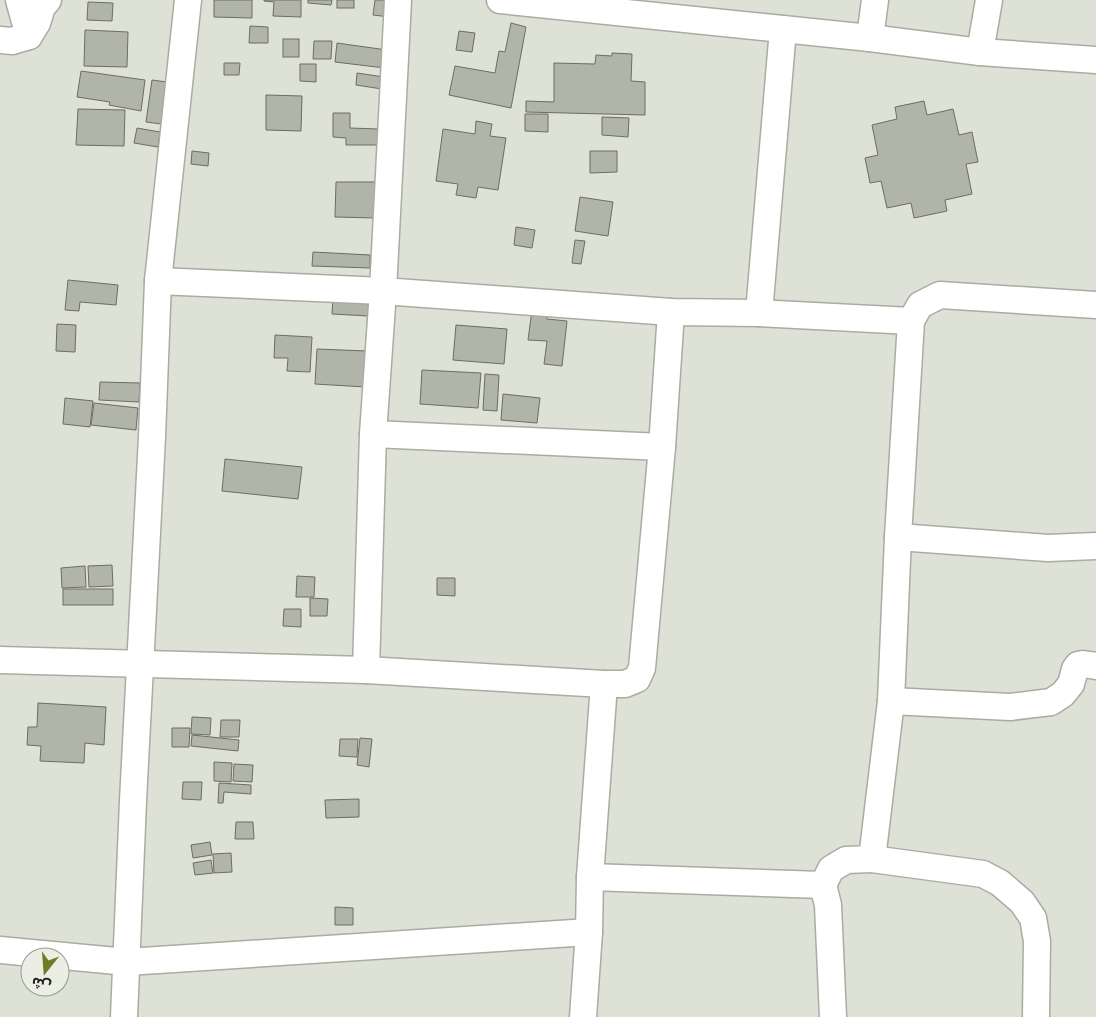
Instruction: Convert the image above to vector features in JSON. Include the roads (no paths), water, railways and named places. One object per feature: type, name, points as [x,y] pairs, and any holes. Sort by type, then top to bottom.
[{"type":"street","points":[[19,0],[29,36]]},
{"type":"street","points":[[0,40],[12,41],[29,36],[42,7],[48,0]]},
{"type":"street","points":[[124,1017],[158,281],[188,0]]},
{"type":"street","points":[[366,670],[373,434],[383,291],[398,0]]},
{"type":"street","points":[[500,0],[870,38],[980,52],[1096,60]]},
{"type":"street","points":[[870,38],[875,0]]},
{"type":"street","points":[[980,52],[990,0]]},
{"type":"street","points":[[759,313],[783,29]]},
{"type":"street","points":[[158,281],[383,291],[671,312],[759,313],[911,321]]},
{"type":"street","points":[[872,859],[891,701],[898,537],[911,321],[920,305],[940,295],[1096,305]]},
{"type":"street","points":[[0,660],[366,670],[604,684],[625,684],[637,679],[642,668],[662,447],[671,312]]},
{"type":"street","points":[[373,434],[662,447]]},
{"type":"street","points":[[898,537],[1048,548],[1096,546]]},
{"type":"street","points":[[891,701],[1010,707],[1051,702],[1063,694],[1071,684],[1078,666],[1083,664],[1096,666]]},
{"type":"street","points":[[583,1017],[590,877],[604,684]]},
{"type":"street","points":[[833,1017],[828,905],[823,885],[831,870],[846,860],[872,859],[983,874],[1000,883],[1022,902],[1033,918],[1037,941],[1036,1017]]},
{"type":"street","points":[[590,877],[823,885]]},
{"type":"street","points":[[0,950],[127,962],[588,932]]}]
